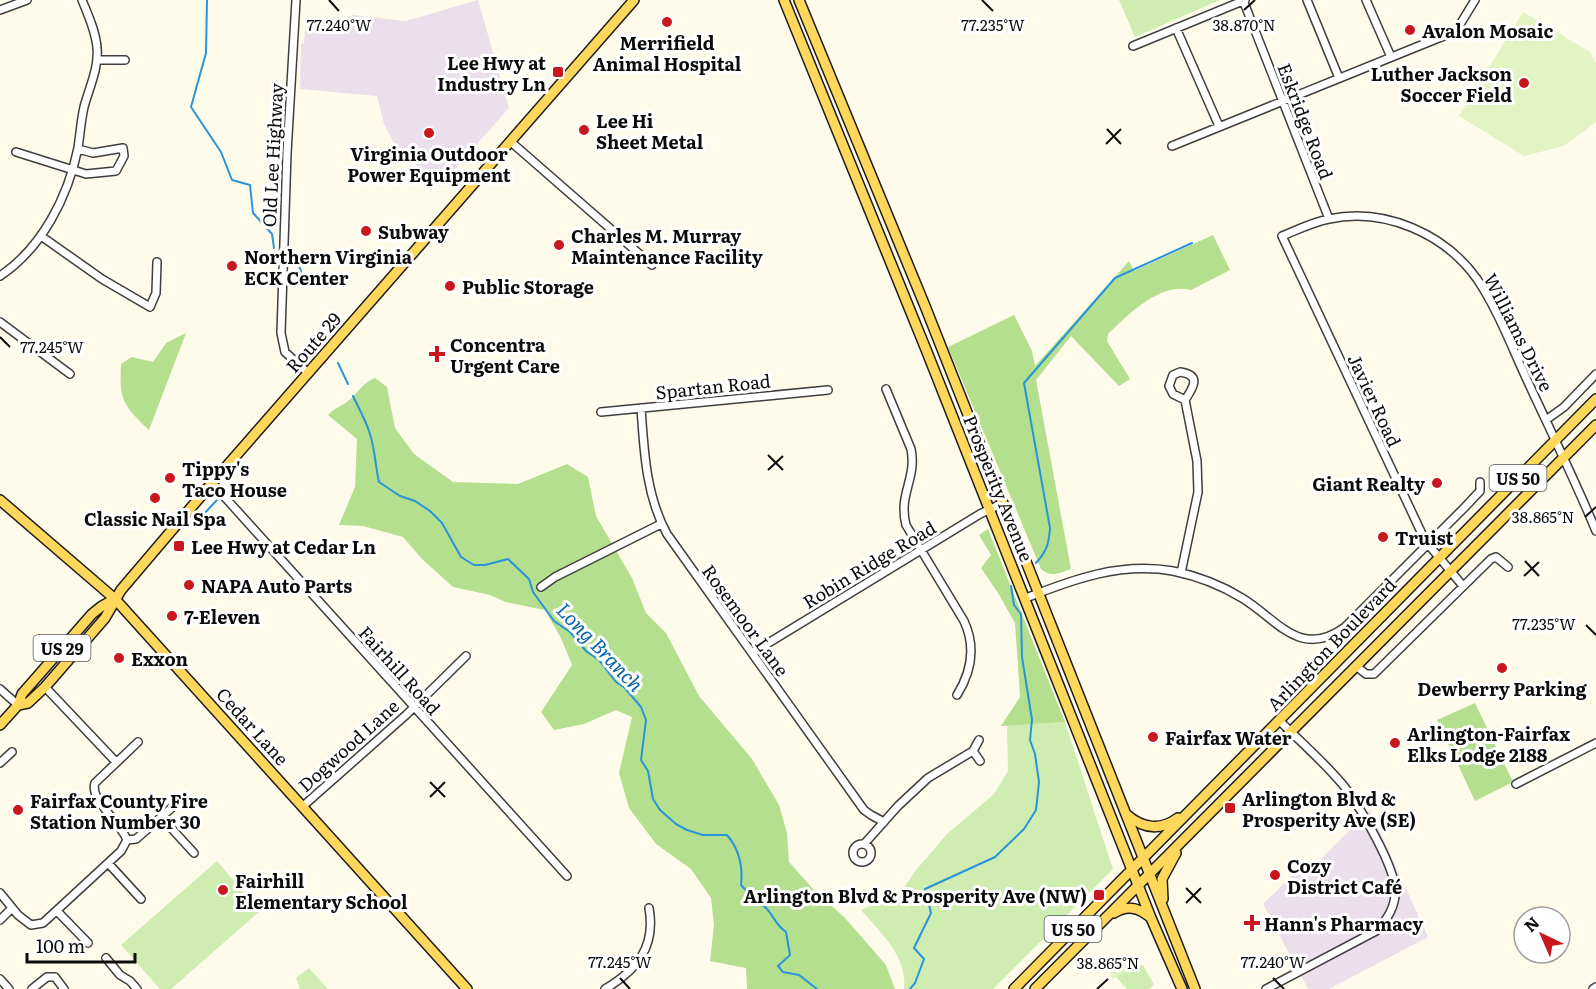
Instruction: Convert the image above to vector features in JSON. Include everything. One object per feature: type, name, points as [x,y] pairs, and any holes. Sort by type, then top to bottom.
[{"type":"main road","name":"Route 29","points":[[18,705],[28,703],[45,687],[105,618],[115,598],[212,483],[634,0]]},
{"type":"main road","name":"Prosperity Avenue","points":[[784,0],[1026,598],[1151,918],[1182,989]]},
{"type":"main road","name":"Prosperity Avenue","points":[[799,0],[893,228],[1195,989]]},
{"type":"main road","name":"Arlington Boulevard","points":[[1014,989],[1596,399]]},
{"type":"main road","name":"Arlington Boulevard","points":[[1035,989],[1596,425]]},
{"type":"main road","name":"Cedar Lane","points":[[0,500],[115,598],[467,989]]},
{"type":"main road","name":"Route 29","points":[[0,725],[18,705],[22,694],[92,614],[115,598]]},
{"type":"main road","points":[[1125,812],[1139,823],[1159,827],[1172,822],[1199,802]]},
{"type":"main road","points":[[1164,912],[1162,879],[1183,841]]},
{"type":"main road","points":[[1102,922],[1116,912],[1129,907],[1142,910],[1151,918]]},
{"type":"street","points":[[0,10],[27,0]]},
{"type":"street","points":[[0,276],[20,260],[41,236],[54,213],[72,169],[98,47],[82,0]]},
{"type":"street","name":"Old Lee Highway","points":[[296,0],[287,153],[281,333],[285,352],[308,374]]},
{"type":"street","points":[[1133,46],[1244,0]]},
{"type":"street","name":"Eskridge Road","points":[[1244,0],[1329,219]]},
{"type":"street","points":[[1307,0],[1339,78]]},
{"type":"street","points":[[1366,0],[1391,57]]},
{"type":"street","points":[[1172,146],[1456,31],[1475,0]]},
{"type":"street","points":[[1176,28],[1219,126]]},
{"type":"street","points":[[97,60],[125,60]]},
{"type":"street","points":[[510,142],[652,265]]},
{"type":"street","points":[[16,152],[86,174],[116,171],[124,156],[123,148],[93,153],[78,148]]},
{"type":"street","name":"Williams Drive","points":[[1282,237],[1329,219],[1383,218],[1427,234],[1458,257],[1487,295],[1564,457],[1596,531]]},
{"type":"street","points":[[41,236],[102,279],[150,307],[156,293],[157,262]]},
{"type":"street","name":"Javier Road","points":[[1282,237],[1417,524],[1428,544],[1463,586]]},
{"type":"street","points":[[0,322],[70,374]]},
{"type":"street","points":[[1546,420],[1563,407],[1596,374]]},
{"type":"street","points":[[886,388],[911,449],[913,469],[903,502],[906,525],[964,621],[970,637],[972,653],[970,668],[957,695]]},
{"type":"street","name":"Spartan Road","points":[[601,412],[828,390]]},
{"type":"street","points":[[1181,573],[1198,492],[1197,461],[1185,400]]},
{"type":"street","name":"Rosemoor Lane","points":[[641,408],[647,476],[661,524],[864,810],[884,822]]},
{"type":"street","points":[[1026,598],[1081,577],[1113,570],[1152,568],[1181,573],[1229,590],[1289,634],[1311,640],[1329,637],[1345,627],[1480,491],[1480,482]]},
{"type":"street","name":"Fairhill Road","points":[[212,483],[567,876]]},
{"type":"street","name":"Robin Ridge Road","points":[[752,653],[1003,503]]},
{"type":"street","points":[[542,587],[555,577],[661,524]]},
{"type":"street","points":[[1356,666],[1366,674],[1374,674],[1494,557],[1499,558],[1508,567]]},
{"type":"street","name":"Dogwood Lane","points":[[302,807],[413,708],[466,656]]},
{"type":"street","points":[[45,687],[116,762]]},
{"type":"street","points":[[0,689],[18,705]]},
{"type":"street","points":[[1266,989],[1376,931],[1386,920],[1395,895],[1395,884],[1390,870],[1347,790],[1279,720]]},
{"type":"street","points":[[865,843],[928,778],[973,751],[979,740]]},
{"type":"street","points":[[128,840],[119,824],[95,796],[93,788],[95,783],[138,742]]},
{"type":"street","points":[[1516,784],[1596,743]]},
{"type":"street","points":[[973,751],[980,761]]},
{"type":"street","points":[[0,763],[12,752]]},
{"type":"street","points":[[128,840],[136,839],[183,798]]},
{"type":"street","points":[[162,818],[194,853]]},
{"type":"street","points":[[0,893],[12,908],[31,925],[43,923],[121,851],[128,840]]},
{"type":"street","points":[[108,863],[141,899]]},
{"type":"street","points":[[0,920],[12,908]]},
{"type":"street","points":[[605,989],[630,973],[643,955],[650,935],[649,908]]},
{"type":"street","points":[[57,911],[88,943]]},
{"type":"street","points":[[106,958],[120,975],[137,989]]},
{"type":"street","points":[[32,989],[47,977],[55,977],[64,989]]},
{"type":"street","points":[[0,979],[9,989]]},
{"type":"shaded area","points":[[478,0],[509,108],[440,186],[396,147],[384,124],[377,96],[300,89],[301,44],[304,43],[305,30],[353,15],[406,21]]},
{"type":"shaded area","points":[[1370,810],[1428,937],[1329,989],[1308,989],[1263,904],[1304,864],[1310,870]]},
{"type":"green space","points":[[1119,0],[1220,0],[1135,37]]},
{"type":"green space","name":"Luther Jackson Soccer Field","points":[[1523,12],[1590,52],[1596,63],[1596,122],[1564,146],[1524,156],[1459,116]]},
{"type":"green space","points":[[1213,235],[1230,270],[1191,290],[1179,289],[1157,295],[1135,309],[1108,334],[1107,341],[1130,379],[1119,386],[1071,336],[1036,380],[1071,569],[1055,574],[1045,572],[1041,569],[948,347],[1014,315],[1032,351],[1035,366],[1129,261],[1134,271]]},
{"type":"green space","points":[[186,333],[149,430],[124,401],[121,364],[132,357],[153,362],[166,343]]},
{"type":"green space","points":[[375,378],[387,387],[395,428],[414,454],[453,482],[518,484],[567,464],[588,477],[596,516],[632,578],[646,613],[666,633],[699,696],[752,759],[779,805],[787,833],[789,862],[813,889],[845,918],[886,965],[895,989],[747,989],[746,968],[710,961],[714,925],[711,898],[691,869],[656,844],[629,808],[619,773],[632,717],[616,710],[584,724],[554,730],[541,712],[572,665],[561,638],[545,610],[453,587],[422,559],[403,537],[363,526],[339,525],[355,487],[357,439],[328,415]]},
{"type":"green space","points":[[988,529],[1065,722],[1001,726],[1020,697],[1015,623],[981,568],[991,555],[979,535]]},
{"type":"green space","points":[[1475,703],[1513,782],[1475,801],[1437,720]]},
{"type":"green space","points":[[1065,722],[1113,869],[993,989],[904,989],[902,966],[897,956],[884,936],[861,910],[901,892],[916,870],[947,834],[994,794],[1008,771],[1007,725]]},
{"type":"green space","points":[[217,861],[260,911],[171,989],[160,989],[121,945]]},
{"type":"green space","points":[[1127,954],[1134,965],[1113,979],[1106,968]]},
{"type":"green space","points":[[1134,965],[1143,965],[1154,985],[1149,989],[1127,989],[1116,977]]},
{"type":"green space","points":[[309,968],[328,989],[300,989],[296,978]]},
{"type":"waterway","name":"Long Branch","points":[[207,0],[206,53],[191,107],[221,152],[232,180],[250,185],[253,213],[272,234],[274,248]]},
{"type":"waterway","points":[[1036,563],[1047,547],[1050,528],[1024,383],[1115,278],[1192,243]]},
{"type":"waterway","name":"Long Branch","points":[[293,250],[304,279]]},
{"type":"waterway","name":"Long Branch","points":[[338,363],[348,384]]},
{"type":"waterway","name":"Long Branch","points":[[353,396],[371,437],[379,482],[430,511],[442,523],[461,557],[474,565],[485,565],[508,559],[529,579],[533,592],[554,621],[570,632],[586,651],[599,660],[616,682],[625,688],[641,707],[646,720],[641,760],[648,771],[653,799],[660,810],[687,830],[703,835],[727,835],[735,846],[739,858],[741,885],[767,909],[777,924],[786,932],[790,955],[778,966],[783,972],[799,975],[817,989]]},
{"type":"waterway","points":[[201,517],[217,500]]},
{"type":"waterway","points":[[910,989],[915,983],[924,959],[914,948],[931,913],[925,889],[995,857],[1024,829],[1036,810],[1039,782],[1035,754],[1030,740],[1032,720],[1022,657],[1021,614],[1014,605],[1011,586]]},
{"type":"place","name":"Merrifield Animal Hospital","points":[[667,22]]},
{"type":"place","name":"Avalon Mosaic","points":[[1410,30]]},
{"type":"place","name":"Lee Hwy at Industry Ln","points":[[558,72]]},
{"type":"place","name":"Luther Jackson Soccer Field","points":[[1524,83]]},
{"type":"place","name":"Lee Hi Sheet Metal","points":[[584,130]]},
{"type":"place","name":"Virginia Outdoor Power Equipment","points":[[429,133]]},
{"type":"place","name":"Subway","points":[[366,231]]},
{"type":"place","name":"Charles M. Murray Maintenance Facility","points":[[559,245]]},
{"type":"place","name":"Northern Virginia ECK Center","points":[[232,266]]},
{"type":"place","name":"Public Storage","points":[[450,286]]},
{"type":"place","name":"Concentra Urgent Care","points":[[437,354]]},
{"type":"place","name":"Tippy's Taco House","points":[[170,478]]},
{"type":"place","name":"Giant Realty","points":[[1437,483]]},
{"type":"place","name":"Classic Nail Spa","points":[[155,498]]},
{"type":"place","name":"Truist","points":[[1383,537]]},
{"type":"place","name":"Lee Hwy at Cedar Ln","points":[[179,546]]},
{"type":"place","name":"NAPA Auto Parts","points":[[189,585]]},
{"type":"place","name":"7-Eleven","points":[[172,616]]},
{"type":"place","name":"Exxon","points":[[119,658]]},
{"type":"place","name":"Dewberry Parking","points":[[1502,668]]},
{"type":"place","name":"Fairfax Water","points":[[1153,737]]},
{"type":"place","name":"Arlington-Fairfax Elks Lodge 2188","points":[[1395,743]]},
{"type":"place","name":"Arlington Blvd & Prosperity Ave (SE)","points":[[1230,808]]},
{"type":"place","name":"Fairfax County Fire Station Number 30","points":[[18,810]]},
{"type":"place","name":"Cozy District Café","points":[[1275,875]]},
{"type":"place","name":"Fairhill Elementary School","points":[[223,890]]},
{"type":"place","name":"Arlington Blvd & Prosperity Ave (NW)","points":[[1099,895]]},
{"type":"place","name":"Hann's Pharmacy","points":[[1252,923]]}]
